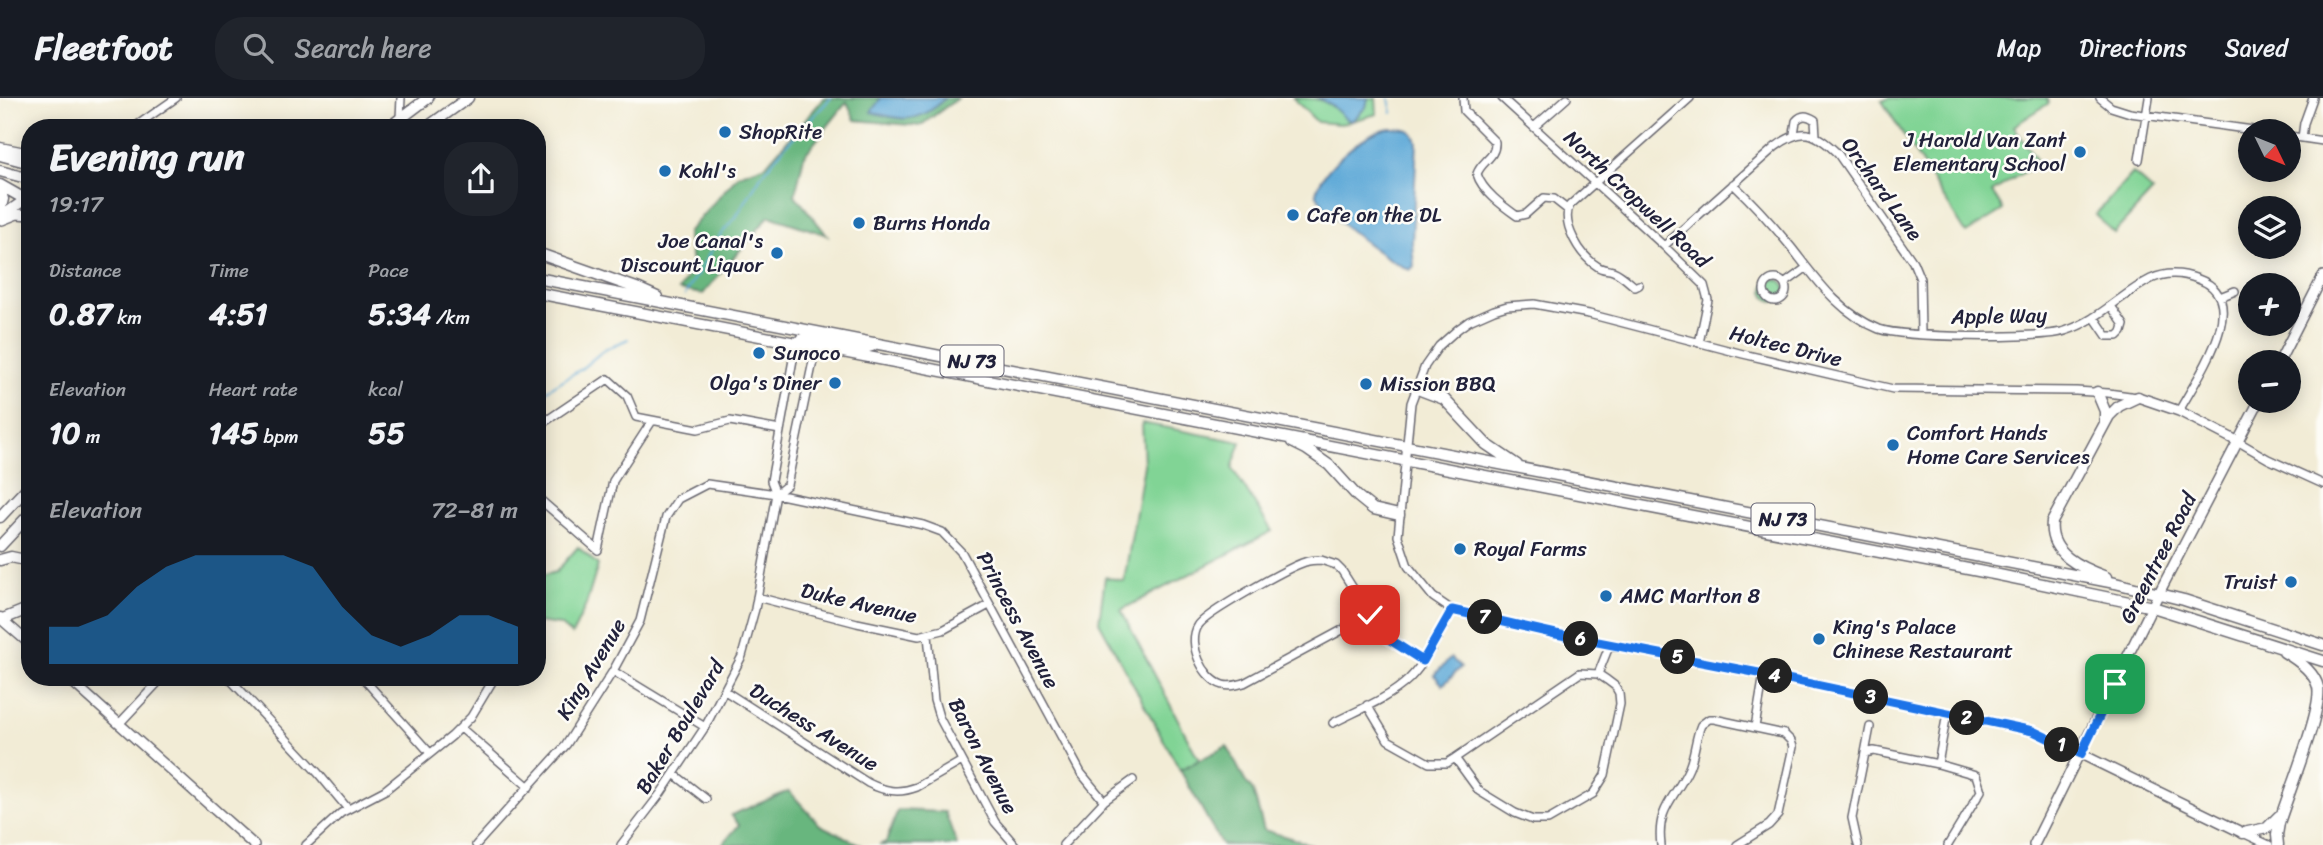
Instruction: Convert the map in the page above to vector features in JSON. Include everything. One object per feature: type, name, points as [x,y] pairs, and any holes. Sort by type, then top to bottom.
[{"type":"highway","points":[[400,118],[428,98]]},
{"type":"highway","points":[[439,119],[468,98]]},
{"type":"highway","points":[[0,148],[21,152]]},
{"type":"highway","points":[[0,155],[21,161]]},
{"type":"highway","points":[[0,171],[21,177]]},
{"type":"highway","points":[[0,187],[21,196]]},
{"type":"highway","points":[[0,187],[4,199],[0,211]]},
{"type":"highway","points":[[546,256],[639,289],[670,304]]},
{"type":"highway","name":"NJ 73","points":[[546,280],[2115,583],[2160,593],[2323,645]]},
{"type":"highway","name":"NJ 73","points":[[546,294],[1967,568],[2153,607],[2323,661]]},
{"type":"highway","points":[[796,343],[811,337],[866,348],[875,342]]},
{"type":"highway","points":[[1415,388],[1444,399],[1486,444],[1520,468]]},
{"type":"highway","points":[[2097,392],[2105,411],[2105,424]]},
{"type":"highway","points":[[2115,583],[2082,568],[2066,556],[2055,544],[2051,534],[2052,522],[2105,424],[2119,406],[2138,397]]},
{"type":"highway","points":[[1262,433],[1306,449],[1329,465],[1373,509],[1399,515]]},
{"type":"highway","points":[[0,517],[21,495]]},
{"type":"highway","points":[[0,546],[21,524]]},
{"type":"highway","points":[[0,560],[11,557],[21,559]]},
{"type":"highway","points":[[0,618],[21,613]]},
{"type":"highway","points":[[2265,642],[2312,674],[2318,684],[2319,695],[2277,830],[2278,845]]},
{"type":"highway","points":[[2243,834],[2267,828],[2282,813]]},
{"type":"main road","points":[[0,219],[21,205]]},
{"type":"main road","points":[[0,219],[21,214]]},
{"type":"main road","points":[[2285,350],[2323,276]]},
{"type":"main road","name":"Holtec Drive","points":[[2138,397],[2179,411],[2237,441]]},
{"type":"main road","name":"Greentree Road","points":[[2034,845],[2252,413]]},
{"type":"main road","points":[[0,618],[21,636]]},
{"type":"main road","points":[[77,686],[254,845]]},
{"type":"main road","points":[[2081,754],[2243,834]]},
{"type":"street","points":[[146,119],[176,98]]},
{"type":"street","points":[[400,118],[401,98]]},
{"type":"street","points":[[1464,98],[1464,111],[1495,142],[1494,154],[1480,167],[1477,174],[1487,190],[1517,216],[1526,214],[1544,198],[1553,199],[1567,210]]},
{"type":"street","name":"North Cropwell Road","points":[[1502,98],[1704,285],[1709,300],[1699,343]]},
{"type":"street","points":[[1534,127],[1567,98]]},
{"type":"street","points":[[1639,285],[1635,287],[1616,272],[1602,269],[1592,262],[1575,240],[1568,222],[1567,210],[1690,98]]},
{"type":"street","points":[[2100,98],[2120,111],[2238,128]]},
{"type":"street","points":[[2139,160],[2149,98]]},
{"type":"street","points":[[2313,98],[2304,122],[2302,138],[2323,141]]},
{"type":"street","points":[[1664,246],[1760,159],[1794,134],[1796,121],[1803,116],[1815,120],[1816,136]]},
{"type":"street","name":"Orchard Lane","points":[[1794,134],[1816,136],[1838,154],[1913,262],[1920,279],[1921,334]]},
{"type":"street","name":"Apple Way","points":[[1733,184],[1777,231],[1829,296],[1854,316],[1881,330],[1921,334],[2042,335],[2063,332],[2094,317],[2151,279],[2169,274],[2199,279],[2220,297]]},
{"type":"street","points":[[1784,284],[1806,268]]},
{"type":"street","points":[[2179,411],[2219,332],[2224,306],[2220,297],[2235,291]]},
{"type":"street","name":"Holtec Drive","points":[[1452,610],[1433,597],[1408,566],[1398,536],[1410,412],[1415,388],[1425,366],[1448,337],[1469,321],[1507,306],[1534,304],[1562,307],[1893,389],[2097,392],[2138,397]]},
{"type":"street","points":[[2094,317],[2107,336],[2114,338],[2119,335],[2124,325],[2111,306]]},
{"type":"street","name":"Baker Boulevard","points":[[621,845],[648,812],[705,727],[746,645],[776,494],[771,481],[796,343]]},
{"type":"street","name":"Baker Boulevard","points":[[776,494],[787,485],[816,347]]},
{"type":"street","points":[[546,421],[608,379],[627,397],[636,417],[698,429],[730,421],[800,428]]},
{"type":"street","points":[[546,505],[598,550],[613,481],[652,421]]},
{"type":"street","points":[[2237,441],[2268,459],[2323,484]]},
{"type":"street","name":"King Avenue","points":[[476,845],[566,745],[613,671],[640,621],[666,517],[678,499],[707,484],[776,494]]},
{"type":"street","name":"Princess Avenue","points":[[776,494],[923,525],[942,532],[962,553],[1081,774],[1104,801]]},
{"type":"street","points":[[1370,615],[1236,685],[1222,685],[1210,676],[1194,645],[1195,632],[1206,616],[1313,560],[1329,562],[1342,570],[1387,638],[1423,661]]},
{"type":"street","name":"Duke Avenue","points":[[757,597],[902,634],[928,635],[943,630],[989,605]]},
{"type":"street","points":[[1333,723],[1399,688],[1412,676],[1452,610],[2033,731],[2081,754]]},
{"type":"street","name":"Baron Avenue","points":[[928,635],[934,700],[939,717],[995,822],[1015,845]]},
{"type":"street","points":[[1598,674],[1610,644]]},
{"type":"street","points":[[613,671],[705,727]]},
{"type":"street","points":[[1367,705],[1388,740],[1429,763],[1447,763],[1580,673],[1598,674],[1615,686],[1619,693],[1620,707],[1605,775],[1593,794],[1548,820],[1533,820],[1515,813],[1479,792],[1455,758]]},
{"type":"street","points":[[1755,727],[1764,674]]},
{"type":"street","points":[[119,724],[155,686]]},
{"type":"street","points":[[236,686],[348,809]]},
{"type":"street","points":[[370,686],[430,753]]},
{"type":"street","points":[[306,845],[348,809],[385,790],[461,728],[490,686]]},
{"type":"street","name":"Duchess Avenue","points":[[725,691],[868,783],[884,790],[900,791],[917,787],[962,761]]},
{"type":"street","points":[[1938,764],[1947,713]]},
{"type":"street","points":[[1661,845],[1661,818],[1690,766],[1701,725],[1709,719],[1778,732],[1791,741],[1793,752],[1778,815],[1769,825],[1737,845]]},
{"type":"street","points":[[1858,845],[1852,818],[1870,727]]},
{"type":"street","points":[[461,728],[529,787]]},
{"type":"street","points":[[1866,752],[1888,753],[1976,775],[1981,791],[1948,845]]},
{"type":"street","points":[[674,774],[706,799]]},
{"type":"street","points":[[1063,845],[1104,801],[1133,780]]},
{"type":"street","points":[[2243,834],[2269,845]]},
{"type":"green space","points":[[824,98],[958,98],[920,126],[855,120],[847,102],[804,156],[795,195],[827,235],[769,216],[703,294],[679,290],[693,268],[687,233],[738,175],[766,165]]},
{"type":"green space","points":[[1293,98],[1310,98],[1324,102],[1352,121],[1341,124],[1317,122]]},
{"type":"green space","points":[[1368,98],[1376,98],[1377,114],[1352,121],[1366,107]]},
{"type":"green space","points":[[1890,98],[2046,98],[2049,103],[2014,126],[2038,163],[1992,192],[2003,210],[1966,233],[1882,101]]},
{"type":"green space","points":[[2133,173],[2153,191],[2114,233],[2095,215]]},
{"type":"green space","points":[[1775,279],[1783,282],[1786,290],[1783,298],[1775,301],[1767,298],[1764,290],[1767,282]]},
{"type":"green space","points":[[1142,423],[1241,442],[1232,468],[1272,531],[1121,610],[1199,760],[1180,770],[1099,622],[1105,577],[1124,581],[1144,465]]},
{"type":"green space","points":[[578,547],[598,565],[586,605],[572,635],[560,625],[546,623],[546,575],[556,572]]},
{"type":"green space","points":[[1227,746],[1253,791],[1264,830],[1313,845],[1222,845],[1180,770]]},
{"type":"green space","points":[[789,791],[820,825],[861,845],[722,845],[739,825],[731,815]]},
{"type":"green space","points":[[898,810],[945,812],[957,845],[879,845],[886,842]]},
{"type":"water","points":[[881,98],[945,98],[919,116],[902,118],[871,112]]},
{"type":"water","points":[[1318,98],[1368,98],[1366,107],[1352,121]]},
{"type":"water","points":[[1390,128],[1410,131],[1417,142],[1412,243],[1414,266],[1410,270],[1343,225],[1316,193],[1335,162],[1346,152],[1369,136]]},
{"type":"water","points":[[1451,658],[1461,667],[1443,685],[1434,675]]},
{"type":"waterway","points":[[685,295],[721,234],[736,217],[761,176],[785,146],[831,98]]},
{"type":"waterway","points":[[1389,98],[1392,113]]},
{"type":"waterway","points":[[546,391],[581,369],[604,350],[628,339]]},
{"type":"place","name":"ShopRite","points":[[725,132]]},
{"type":"place","name":"J Harold Van Zant Elementary School","points":[[2080,152]]},
{"type":"place","name":"Kohl's","points":[[665,171]]},
{"type":"place","name":"Cafe on the DL","points":[[1293,215]]},
{"type":"place","name":"Burns Honda","points":[[859,223]]},
{"type":"place","name":"Joe Canal's Discount Liquor","points":[[777,253]]},
{"type":"place","name":"Sunoco","points":[[759,353]]},
{"type":"place","name":"Olga's Diner","points":[[835,383]]},
{"type":"place","name":"Mission BBQ","points":[[1366,384]]},
{"type":"place","name":"Comfort Hands Home Care Services","points":[[1893,445]]},
{"type":"place","name":"Royal Farms","points":[[1460,549]]},
{"type":"place","name":"Truist","points":[[2291,582]]},
{"type":"place","name":"AMC Marlton 8","points":[[1606,596]]},
{"type":"place","name":"King's Palace Chinese Restaurant","points":[[1819,639]]},
{"type":"route","points":[[1370,615],[1387,638],[1423,661],[1452,610],[1556,634],[1764,674],[2033,731],[2081,754],[2115,684]]}]
